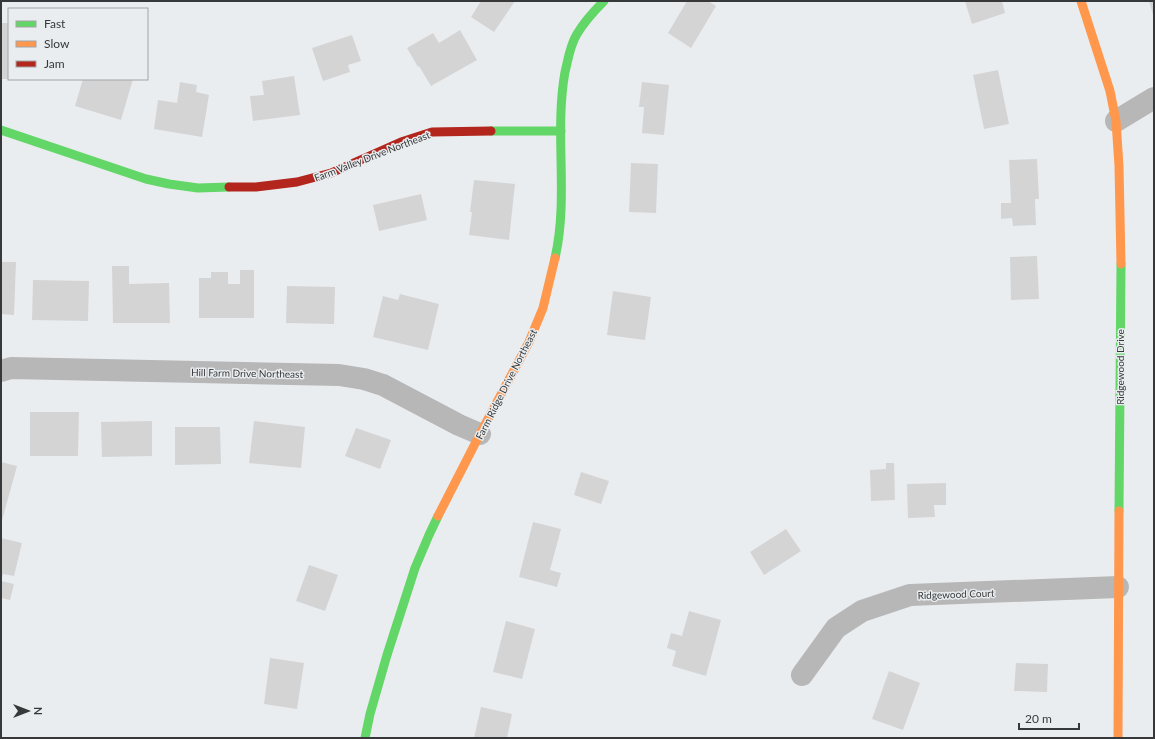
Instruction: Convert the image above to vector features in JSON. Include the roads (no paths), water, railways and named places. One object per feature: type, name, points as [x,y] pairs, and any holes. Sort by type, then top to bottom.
[{"type":"street","name":"Farm Ridge Drive Northeast","points":[[365,738],[370,714],[387,655],[415,568],[429,535],[529,342],[543,308],[558,245],[562,211],[562,90],[568,58],[576,35],[589,17],[604,1]]},
{"type":"street","name":"Ridgewood Drive","points":[[1081,1],[1110,91],[1116,121],[1119,166],[1121,278],[1118,738]]},
{"type":"street","points":[[1116,121],[1154,98]]},
{"type":"street","name":"Farm Valley Drive Northeast","points":[[1,130],[146,179],[198,188],[256,187],[297,182],[331,173],[401,142],[432,132],[561,131]]},
{"type":"street","name":"Hill Farm Drive Northeast","points":[[1,371],[11,368],[339,375],[364,378],[383,385],[459,425],[480,434]]},
{"type":"street","name":"Ridgewood Court","points":[[802,675],[836,628],[862,611],[910,595],[1118,587]]}]
